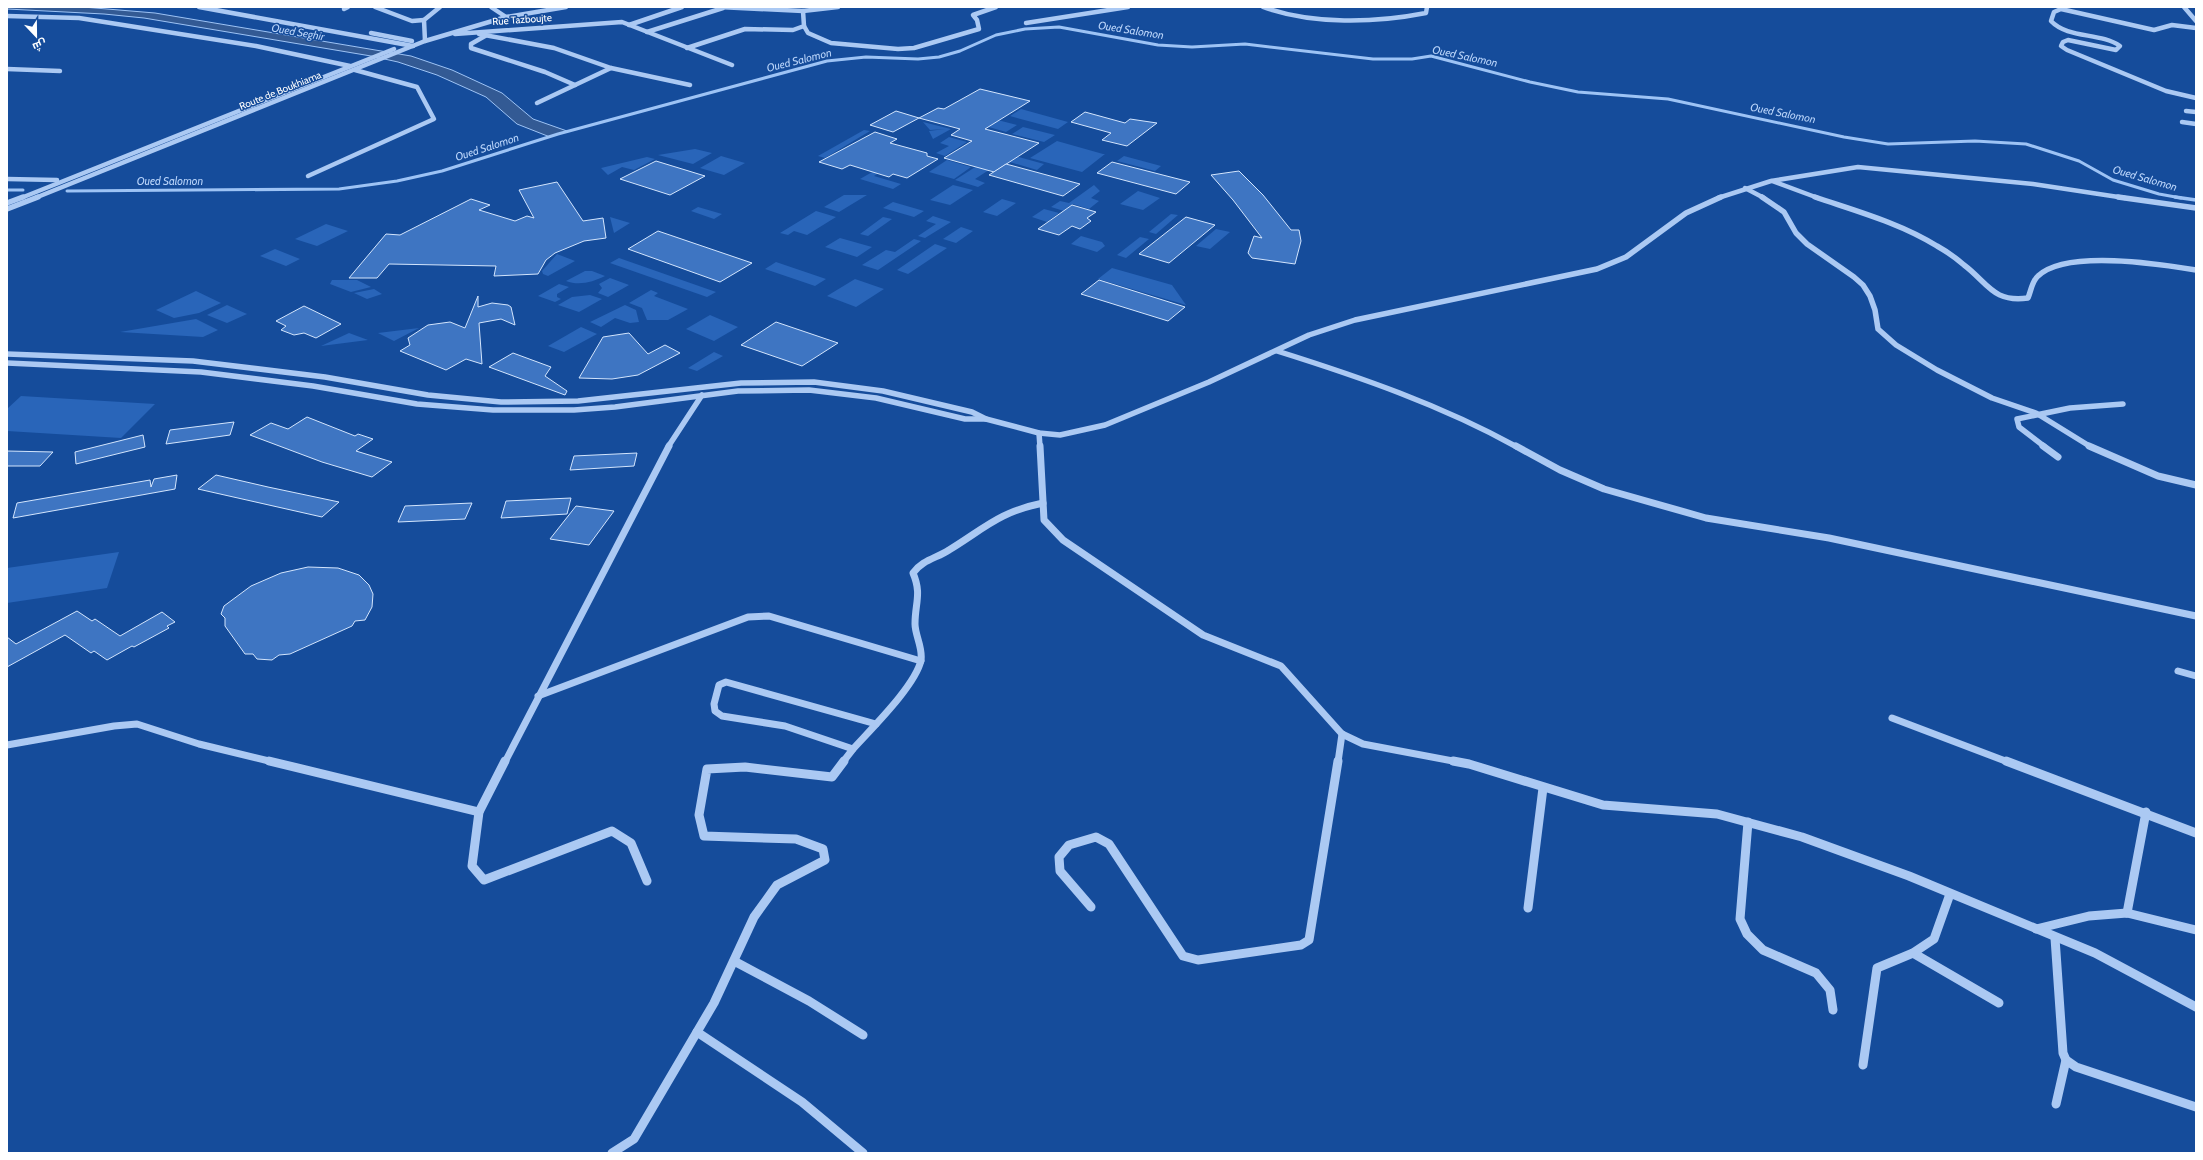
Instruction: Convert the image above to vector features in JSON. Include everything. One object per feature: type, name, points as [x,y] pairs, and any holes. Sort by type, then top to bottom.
[{"type":"street","points":[[199,7],[406,44]]},
{"type":"street","points":[[221,7],[413,44]]},
{"type":"street","points":[[375,7],[412,21],[424,20],[440,7]]},
{"type":"street","points":[[492,7],[506,17]]},
{"type":"street","name":"Route de Boukhiama","points":[[9,201],[406,44],[419,43],[474,25],[506,17],[566,7]]},
{"type":"street","points":[[629,25],[682,7]]},
{"type":"street","points":[[647,32],[721,7],[803,11],[838,7]]},
{"type":"street","points":[[687,48],[745,29],[793,30],[808,33],[831,43],[898,49],[914,48],[979,29],[977,20],[972,15],[996,7]]},
{"type":"street","points":[[1026,23],[1128,7]]},
{"type":"street","points":[[1263,7],[1297,18],[1384,18],[1412,17],[1426,13],[1427,7]]},
{"type":"street","points":[[2184,7],[2196,21]]},
{"type":"street","points":[[2196,28],[2169,25],[2154,30],[2061,9],[2054,12],[2051,21],[2057,27],[2106,38],[2120,46],[2116,50],[2068,40],[2063,42],[2061,46],[2062,48],[2166,91],[2196,98]]},
{"type":"street","points":[[803,11],[804,26],[808,33]]},
{"type":"street","points":[[7,16],[79,18],[256,46],[350,66]]},
{"type":"street","points":[[424,20],[425,41]]},
{"type":"street","name":"Rue Tazboujte","points":[[449,34],[622,22],[732,65]]},
{"type":"street","points":[[793,30],[804,26]]},
{"type":"street","points":[[471,33],[554,48],[611,68],[690,85]]},
{"type":"street","points":[[486,36],[471,44],[471,48],[545,72],[575,85]]},
{"type":"street","name":"Route de Boukhiama","points":[[7,209],[405,50],[413,44]]},
{"type":"street","points":[[7,68],[60,71]]},
{"type":"street","points":[[537,103],[611,68]]},
{"type":"street","points":[[308,176],[434,119],[417,87],[355,70]]},
{"type":"street","points":[[2186,111],[2196,112]]},
{"type":"street","points":[[2182,122],[2196,124]]},
{"type":"street","points":[[7,354],[206,362],[325,377],[464,399],[539,402],[618,398],[741,383],[814,382],[883,391],[972,412],[986,419],[1039,433],[1060,435],[1105,425],[1277,351],[1309,335],[1355,320],[1597,269],[1626,257],[1657,236],[1686,213],[1713,199],[1771,181],[1858,167],[2033,184],[2196,208]]},
{"type":"street","points":[[7,179],[61,180],[73,182]]},
{"type":"street","points":[[1771,181],[1905,229],[1936,245],[1965,265],[1991,291],[2013,300],[2028,298],[2037,276],[2047,269],[2071,262],[2115,260],[2196,270]]},
{"type":"street","points":[[1745,188],[1771,202],[1788,216],[1796,233],[1812,248],[1856,277],[1872,302],[1877,316],[1878,329],[1896,345],[1937,370],[1992,398],[2036,413],[2098,450],[2158,476],[2196,485]]},
{"type":"street","points":[[1277,351],[1369,380],[1435,406],[1494,434],[1560,470],[1604,489],[1706,518],[1837,540],[2196,616]]},
{"type":"street","points":[[7,363],[143,367],[214,373],[454,408],[533,411],[615,407],[752,390],[809,390],[876,398],[965,419],[986,419]]},
{"type":"street","points":[[647,881],[631,843],[612,831],[484,880],[472,866],[478,812],[652,476],[680,426],[702,395]]},
{"type":"street","points":[[615,407],[618,398]]},
{"type":"street","points":[[2058,457],[2019,427],[2017,419],[2036,413],[2098,405],[2123,404]]},
{"type":"street","points":[[1039,433],[1044,520],[1063,540],[1203,635],[1281,666],[1342,734],[1363,744],[1469,764],[1543,788],[1603,805],[1717,814],[1802,837],[1909,876],[2095,954],[2196,1007]]},
{"type":"street","points":[[612,1153],[634,1139],[714,1004],[754,917],[777,885],[825,860],[823,848],[796,839],[704,836],[700,815],[706,769],[745,767],[832,777],[853,749],[888,710],[920,661],[921,650],[917,642],[915,625],[916,614],[920,604],[918,582],[914,573],[916,568],[924,561],[944,554],[996,518],[1020,508],[1043,503]]},
{"type":"street","points":[[538,696],[748,617],[769,616],[920,661]]},
{"type":"street","points":[[2178,671],[2196,676]]},
{"type":"street","points":[[853,749],[785,726],[722,716],[714,711],[714,704],[719,685],[726,682],[876,724]]},
{"type":"street","points":[[1892,718],[2146,812],[2196,833]]},
{"type":"street","points":[[7,745],[114,726],[137,724],[198,744],[478,812]]},
{"type":"street","points":[[1090,907],[1060,871],[1059,857],[1069,845],[1096,837],[1109,844],[1183,956],[1198,960],[1301,945],[1309,940],[1342,734]]},
{"type":"street","points":[[1528,908],[1543,788]]},
{"type":"street","points":[[2127,913],[2146,812]]},
{"type":"street","points":[[1748,822],[1740,919],[1747,934],[1763,950],[1816,973],[1830,990],[1833,1010]]},
{"type":"street","points":[[1863,1065],[1877,968],[1913,953],[1934,939],[1950,894]]},
{"type":"street","points":[[2036,929],[2089,916],[2127,913],[2196,930]]},
{"type":"street","points":[[2055,938],[2063,1053],[2066,1060],[2076,1067],[2196,1108]]},
{"type":"street","points":[[1913,953],[1999,1004]]},
{"type":"street","points":[[734,961],[808,1001],[863,1034]]},
{"type":"street","points":[[697,1032],[802,1102],[863,1153]]},
{"type":"street","points":[[2056,1104],[2066,1060]]},
{"type":"shaded area","points":[[7,7],[83,7],[155,13],[411,56],[452,70],[502,93],[533,119],[567,131],[550,137],[517,124],[486,97],[437,75],[398,62],[371,56],[144,18],[104,14],[7,9]]},
{"type":"shaded area","points":[[1021,109],[1068,122],[1058,129],[1010,116]]},
{"type":"shaded area","points":[[986,117],[1017,125],[1006,132],[975,123]]},
{"type":"shaded area","points":[[923,122],[951,129],[933,139],[929,131],[945,129],[930,130]]},
{"type":"shaded area","points":[[1023,127],[1055,135],[1044,142],[1012,134]]},
{"type":"shaded area","points":[[864,130],[870,131],[825,158],[818,156]]},
{"type":"shaded area","points":[[949,137],[967,142],[945,156],[936,153],[949,146],[940,143]]},
{"type":"shaded area","points":[[1057,141],[1105,154],[1082,172],[1030,158]]},
{"type":"shaded area","points":[[695,149],[712,153],[693,164],[658,155]]},
{"type":"shaded area","points":[[997,151],[1044,164],[1037,170],[1003,160]]},
{"type":"shaded area","points":[[721,156],[745,163],[724,175],[700,168]]},
{"type":"shaded area","points":[[1124,156],[1161,166],[1155,171],[1117,161]]},
{"type":"shaded area","points":[[647,157],[655,159],[634,170],[622,167],[608,175],[601,168]]},
{"type":"shaded area","points":[[947,160],[971,167],[954,179],[929,172]]},
{"type":"shaded area","points":[[980,164],[992,168],[975,179],[985,183],[978,187],[955,180]]},
{"type":"shaded area","points":[[874,171],[880,172],[874,176],[901,184],[893,189],[860,179]]},
{"type":"shaded area","points":[[953,185],[973,190],[950,205],[930,200]]},
{"type":"shaded area","points":[[1094,185],[1100,191],[1091,198],[1099,201],[1089,209],[1073,204],[1064,211],[1051,207],[1060,201],[1069,203]]},
{"type":"shaded area","points":[[1138,191],[1160,198],[1143,210],[1120,204]]},
{"type":"shaded area","points":[[844,195],[867,195],[839,212],[824,207]]},
{"type":"shaded area","points":[[1002,199],[1016,203],[997,216],[983,212]]},
{"type":"shaded area","points":[[893,202],[924,211],[914,217],[883,208]]},
{"type":"shaded area","points":[[698,207],[722,214],[714,219],[691,211]]},
{"type":"shaded area","points":[[1044,209],[1059,213],[1047,222],[1032,217]]},
{"type":"shaded area","points":[[816,211],[836,217],[807,235],[794,231],[788,235],[780,233]]},
{"type":"shaded area","points":[[1171,214],[1178,215],[1156,234],[1149,232]]},
{"type":"shaded area","points":[[933,216],[951,222],[925,238],[918,236],[936,224],[926,221]]},
{"type":"shaded area","points":[[610,217],[630,223],[614,233]]},
{"type":"shaded area","points":[[883,217],[892,219],[868,236],[860,234]]},
{"type":"shaded area","points":[[326,224],[348,231],[317,246],[295,239]]},
{"type":"shaded area","points":[[961,227],[973,231],[956,243],[943,239]]},
{"type":"shaded area","points":[[1216,229],[1230,232],[1210,249],[1196,246]]},
{"type":"shaded area","points":[[1081,236],[1102,242],[1105,246],[1097,252],[1071,244]]},
{"type":"shaded area","points":[[1140,237],[1149,239],[1126,258],[1117,255]]},
{"type":"shaded area","points":[[840,238],[872,247],[857,257],[825,247]]},
{"type":"shaded area","points":[[914,239],[921,241],[878,270],[862,265],[886,250],[895,252]]},
{"type":"shaded area","points":[[935,244],[947,248],[908,274],[897,270]]},
{"type":"shaded area","points":[[275,249],[300,259],[286,266],[260,256]]},
{"type":"shaded area","points":[[557,254],[575,261],[548,276],[543,274],[542,271]]},
{"type":"shaded area","points":[[619,258],[716,292],[707,297],[610,263]]},
{"type":"shaded area","points":[[776,262],[826,279],[815,286],[765,269]]},
{"type":"shaded area","points":[[1112,268],[1172,285],[1186,305],[1098,279]]},
{"type":"shaded area","points":[[585,271],[592,271],[605,276],[586,283],[566,281]]},
{"type":"shaded area","points":[[610,278],[629,285],[608,297],[598,293],[602,288],[599,284]]},
{"type":"shaded area","points":[[855,279],[884,289],[856,307],[827,296]]},
{"type":"shaded area","points":[[332,280],[357,280],[371,287],[351,292],[330,284]]},
{"type":"shaded area","points":[[559,284],[569,287],[557,294],[557,297],[561,299],[555,302],[538,296]]},
{"type":"shaded area","points":[[374,289],[382,294],[367,299],[354,293]]},
{"type":"shaded area","points":[[651,290],[658,293],[654,296],[688,309],[668,320],[647,320],[642,308],[629,303]]},
{"type":"shaded area","points":[[196,291],[221,303],[199,313],[174,318],[156,310]]},
{"type":"shaded area","points":[[590,295],[602,299],[579,312],[558,305],[572,297]]},
{"type":"shaded area","points":[[227,305],[247,314],[227,323],[207,315]]},
{"type":"shaded area","points":[[625,305],[636,310],[639,322],[630,323],[615,318],[601,327],[590,322]]},
{"type":"shaded area","points":[[710,315],[738,327],[714,341],[686,329]]},
{"type":"shaded area","points":[[196,319],[218,330],[203,337],[120,332]]},
{"type":"shaded area","points":[[581,327],[597,334],[564,352],[548,346]]},
{"type":"shaded area","points":[[419,328],[394,341],[378,333]]},
{"type":"shaded area","points":[[349,333],[368,340],[321,346]]},
{"type":"shaded area","points":[[714,352],[723,356],[697,371],[688,368]]},
{"type":"shaded area","points":[[21,396],[155,404],[121,438],[7,431],[7,409]]},
{"type":"shaded area","points":[[119,552],[107,588],[7,603],[7,568]]},
{"type":"building","points":[[980,89],[1030,101],[985,129],[1039,143],[994,172],[944,158],[972,141],[951,135],[960,129],[919,118],[938,108],[944,109]]},
{"type":"building","points":[[896,111],[919,118],[893,132],[870,125]]},
{"type":"building","points":[[1085,112],[1125,123],[1130,119],[1157,123],[1127,146],[1102,140],[1111,133],[1071,122]]},
{"type":"building","points":[[875,132],[897,139],[890,143],[927,153],[927,156],[938,159],[907,178],[893,174],[889,177],[850,165],[842,169],[819,162]]},
{"type":"building","points":[[656,161],[705,176],[670,195],[620,179]]},
{"type":"building","points":[[1112,162],[1190,182],[1176,194],[1097,173]]},
{"type":"building","points":[[1006,164],[1080,184],[1063,196],[989,175]]},
{"type":"building","points":[[1239,171],[1263,195],[1291,230],[1299,230],[1301,241],[1295,264],[1252,258],[1248,253],[1254,236],[1262,238],[1233,200],[1211,175]]},
{"type":"building","points":[[557,182],[583,221],[603,218],[606,238],[584,241],[555,253],[546,260],[538,274],[494,276],[496,266],[389,264],[377,278],[349,278],[386,234],[400,235],[471,199],[490,205],[479,210],[515,221],[527,216],[534,218],[519,190]]},
{"type":"building","points":[[1072,205],[1096,212],[1087,218],[1091,221],[1080,229],[1072,226],[1059,235],[1038,229]]},
{"type":"building","points":[[1186,217],[1215,225],[1169,263],[1139,254]]},
{"type":"building","points":[[658,231],[752,263],[720,282],[628,249]]},
{"type":"building","points":[[1099,280],[1185,307],[1168,321],[1081,294]]},
{"type":"building","points":[[478,296],[478,307],[492,303],[508,305],[511,307],[515,325],[501,319],[479,323],[482,364],[466,359],[446,370],[400,351],[410,345],[408,338],[428,325],[450,322],[465,328]]},
{"type":"building","points":[[304,306],[341,324],[316,338],[304,333],[294,335],[281,330],[286,326],[276,321]]},
{"type":"building","points":[[776,322],[838,343],[802,366],[741,345]]},
{"type":"building","points":[[629,333],[648,354],[665,345],[680,353],[638,375],[612,379],[579,378],[603,337]]},
{"type":"building","points":[[513,353],[551,367],[545,376],[567,391],[565,395],[489,367]]},
{"type":"building","points":[[307,417],[355,436],[358,434],[373,439],[356,451],[392,462],[372,477],[322,462],[250,435],[271,423],[288,429]]},
{"type":"building","points":[[234,422],[230,435],[166,444],[170,430]]},
{"type":"building","points":[[143,435],[145,447],[76,464],[75,452]]},
{"type":"building","points":[[7,451],[53,452],[40,466],[7,466]]},
{"type":"building","points":[[637,453],[634,466],[570,470],[574,456]]},
{"type":"building","points":[[177,475],[175,489],[13,518],[17,503],[150,480],[151,487],[154,479]]},
{"type":"building","points":[[216,475],[339,502],[322,517],[198,489]]},
{"type":"building","points":[[571,498],[567,514],[501,518],[506,501]]},
{"type":"building","points":[[472,503],[465,519],[398,522],[405,506]]},
{"type":"building","points":[[576,506],[614,511],[589,545],[550,539]]},
{"type":"building","points":[[308,567],[338,568],[359,575],[369,585],[373,594],[372,607],[365,620],[355,621],[352,626],[290,654],[279,655],[272,660],[257,659],[253,654],[245,654],[225,626],[225,618],[221,614],[224,606],[251,586],[281,573]]},
{"type":"building","points":[[77,611],[92,621],[95,619],[120,636],[162,612],[175,622],[167,626],[169,628],[107,660],[94,651],[91,653],[65,635],[7,667],[7,637],[16,644]]},
{"type":"waterway","name":"Oued Salomon","points":[[67,191],[339,189],[397,181],[442,171],[558,134],[827,61],[866,57],[918,59],[939,57],[960,51],[996,35],[1025,29],[1059,27],[1158,45],[1192,47],[1245,44],[1373,59],[1412,59],[1431,56],[1530,82],[1578,92],[1668,99],[1844,137],[1888,144],[1975,141],[2026,144],[2079,161],[2113,180],[2159,194],[2177,197]]},
{"type":"waterway","name":"Oued Salomon","points":[[7,190],[23,190]]},
{"type":"waterway","name":"Oued Salomon","points":[[2177,197],[2196,200]]},
{"type":"water label","name":"Oued Seghir","points":[[298,32]]}]
